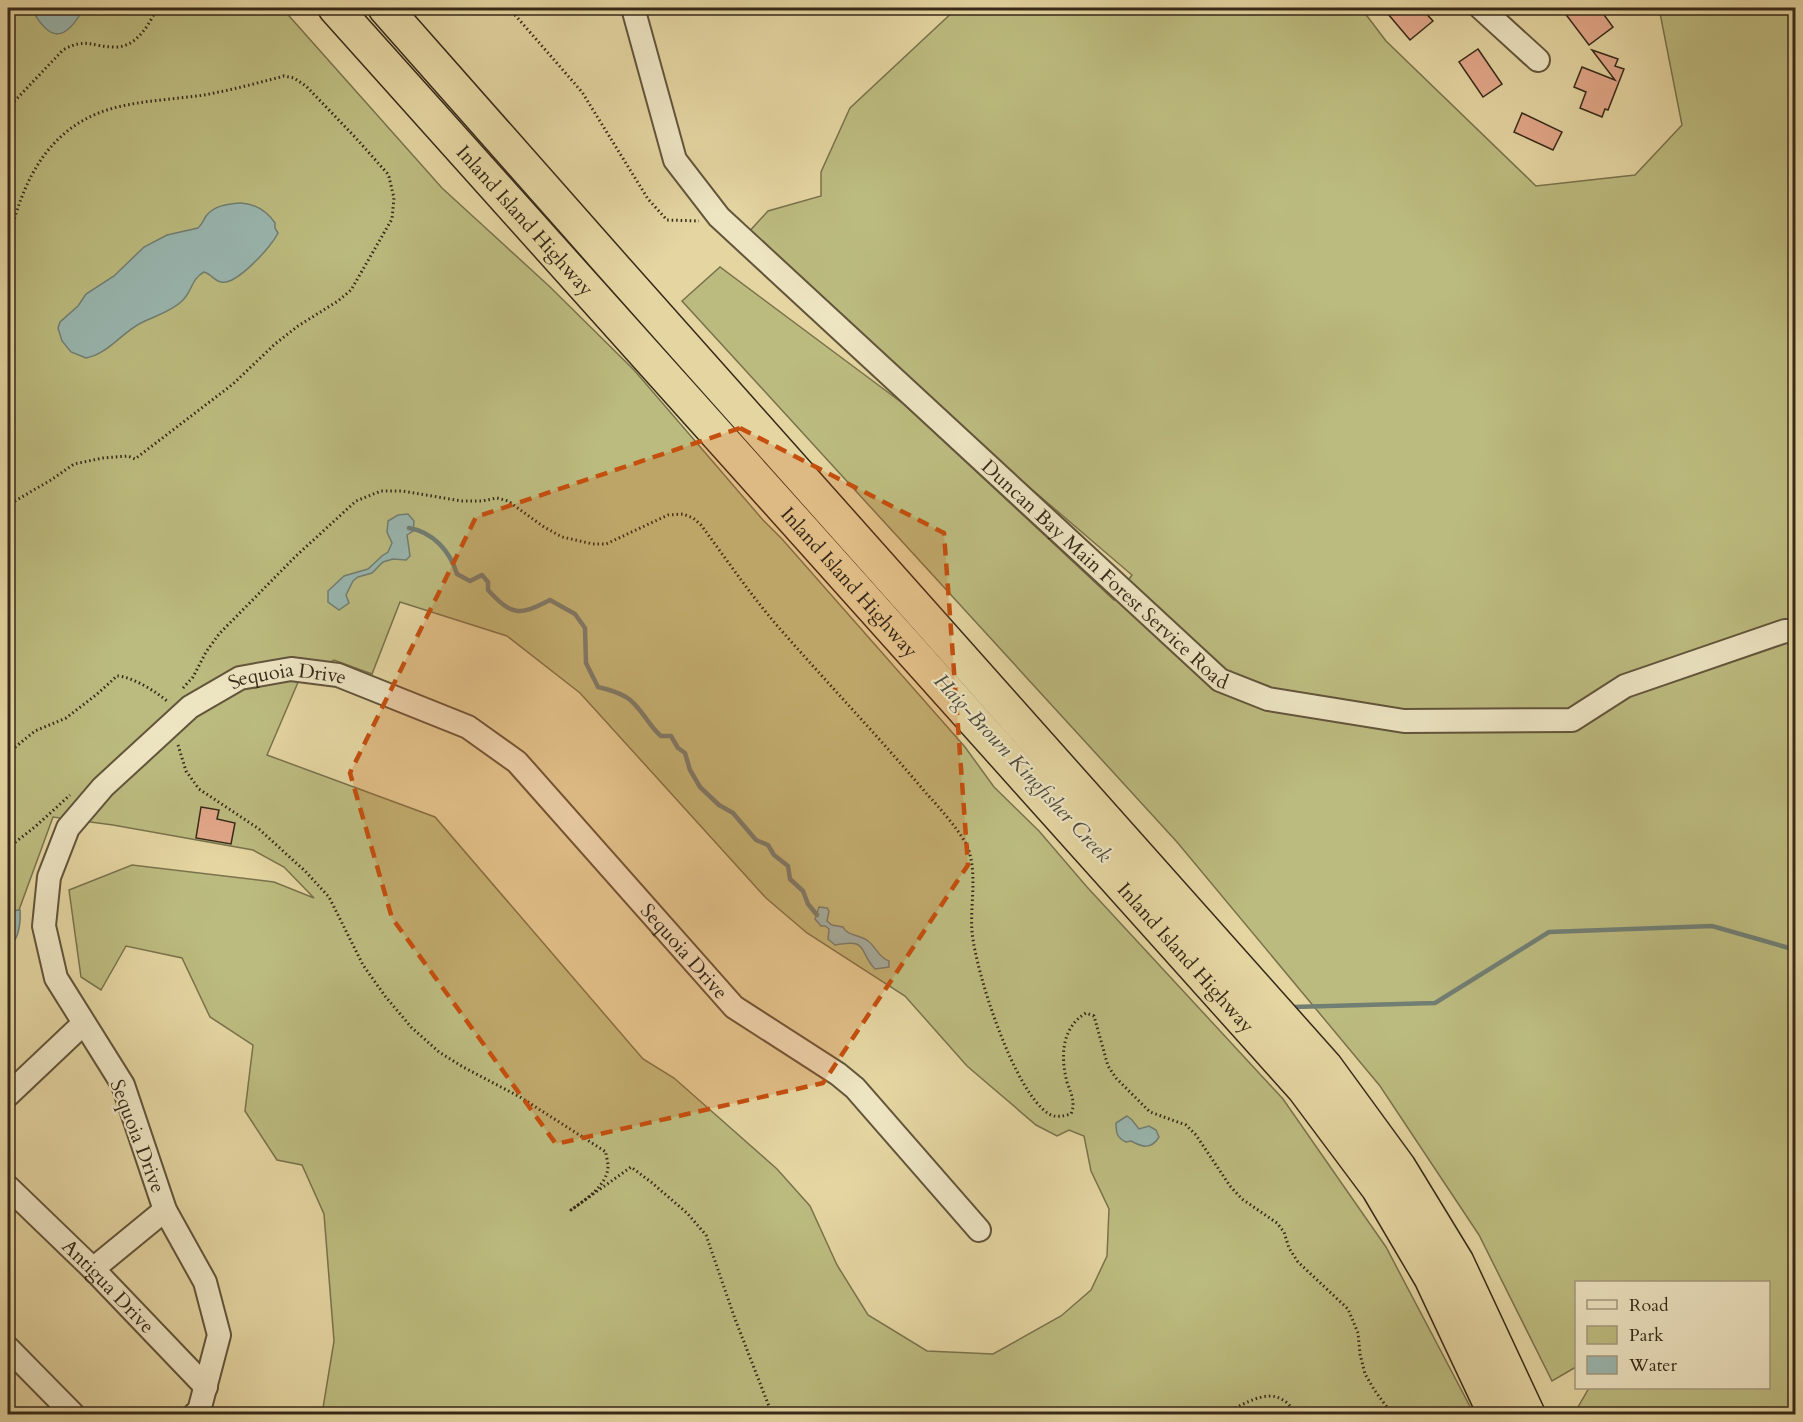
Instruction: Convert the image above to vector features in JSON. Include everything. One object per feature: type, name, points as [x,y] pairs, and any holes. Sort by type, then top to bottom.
[{"type":"highway","name":"Inland Island Highway","points":[[335,8],[1304,1089],[1378,1188],[1431,1278],[1496,1414]]},
{"type":"highway","name":"Inland Island Highway","points":[[385,8],[641,299],[1326,1067],[1399,1167],[1457,1262],[1528,1414]]},
{"type":"street","name":"Duncan Bay Main Forest Service Road","points":[[633,8],[675,160],[723,221],[1220,680],[1268,699],[1404,721],[1572,720],[1624,686],[1785,631],[1796,632]]},
{"type":"street","points":[[1481,8],[1538,60]]},
{"type":"street","name":"Sequoia Drive","points":[[195,1414],[199,1411],[219,1335],[205,1282],[165,1210],[123,1085],[56,978],[44,926],[49,877],[68,828],[103,787],[190,707],[240,678],[291,669],[338,675],[468,727],[517,762],[734,1007],[838,1074],[855,1088],[979,1230]]},
{"type":"street","points":[[8,1095],[83,1024]]},
{"type":"street","name":"Antigua Drive","points":[[8,1186],[93,1269],[206,1387]]},
{"type":"street","points":[[93,1269],[165,1210]]},
{"type":"street","points":[[8,1347],[73,1414]]},
{"type":"path","points":[[8,108],[63,50],[82,43],[117,48],[129,43],[144,30],[157,8]]},
{"type":"path","points":[[509,8],[582,92],[648,199],[666,220],[723,221]]},
{"type":"path","points":[[8,245],[25,187],[50,148],[76,124],[102,111],[124,105],[205,95],[284,76],[294,78],[306,86],[354,136],[390,177],[394,198],[392,219],[356,283],[345,296],[298,326],[275,344],[233,384],[135,459],[128,456],[103,458],[74,464],[8,505]]},
{"type":"path","points":[[177,695],[193,676],[219,634],[273,579],[356,501],[381,491],[402,491],[461,501],[497,498],[508,501],[562,537],[592,544],[606,544],[668,515],[683,514],[693,518],[701,525],[779,629],[883,741],[947,817],[969,848],[973,867],[972,932],[977,960],[989,1002],[1011,1058],[1024,1086],[1035,1101],[1050,1114],[1061,1117],[1071,1114],[1074,1106],[1063,1063],[1063,1048],[1068,1030],[1076,1019],[1086,1013],[1094,1016],[1108,1066],[1116,1078],[1150,1112],[1186,1125],[1196,1135],[1230,1186],[1242,1199],[1277,1223],[1284,1232],[1289,1248],[1298,1262],[1348,1309],[1358,1333],[1365,1374],[1392,1414]]},
{"type":"path","points":[[8,753],[35,731],[66,718],[117,676],[125,676],[142,685],[162,697],[174,708]]},
{"type":"path","points":[[178,737],[178,749],[186,771],[199,789],[259,829],[306,872],[328,897],[363,965],[411,1027],[439,1052],[520,1097],[606,1152],[608,1168],[602,1183],[572,1210],[631,1167],[687,1213],[706,1235],[735,1319],[772,1414]]},
{"type":"path","points":[[8,849],[77,788]]},
{"type":"path","points":[[1223,1414],[1260,1397],[1272,1395],[1283,1399],[1297,1414]]},
{"type":"highlighted area","points":[[740,428],[944,533],[968,865],[823,1083],[556,1144],[392,918],[350,773],[476,517]]},
{"type":"green space","points":[[8,8],[282,8],[442,188],[549,286],[634,370],[763,520],[965,747],[994,787],[1039,831],[1087,887],[1283,1099],[1386,1247],[1474,1414],[322,1414],[334,1341],[324,1214],[302,1165],[277,1160],[245,1111],[253,1045],[210,1017],[182,958],[126,946],[101,990],[81,977],[69,890],[132,865],[274,882],[314,898],[284,867],[253,850],[113,825],[53,817],[8,940]],"holes":[[[400,602],[507,636],[580,693],[766,898],[807,933],[905,996],[967,1066],[1036,1125],[1057,1136],[1069,1130],[1084,1136],[1091,1171],[1109,1209],[1107,1256],[1091,1290],[1061,1316],[993,1354],[927,1351],[868,1315],[837,1265],[810,1206],[777,1169],[674,1078],[643,1059],[435,817],[267,755],[299,680],[334,660],[372,674]]]},
{"type":"green space","points":[[957,8],[1361,8],[1386,41],[1536,186],[1635,175],[1682,125],[1659,8],[1795,8],[1795,1414],[1574,1414],[1588,1389],[1770,1389],[1770,1281],[1575,1281],[1575,1368],[1552,1381],[1479,1235],[1380,1086],[1177,842],[682,301],[720,267],[905,405],[1114,600],[1132,575],[994,457],[746,235],[768,211],[821,196],[821,172],[850,108]]},
{"type":"water","points":[[31,8],[84,8],[70,27],[58,34],[45,28]]},
{"type":"water","points":[[241,203],[252,205],[265,212],[275,223],[278,233],[269,247],[244,272],[228,282],[221,282],[204,272],[196,278],[178,305],[134,327],[108,348],[86,358],[71,352],[62,341],[58,328],[60,322],[78,306],[86,294],[114,276],[144,247],[167,235],[198,228],[209,212],[217,207]]},
{"type":"water","points":[[408,514],[414,521],[413,531],[407,535],[410,556],[406,560],[393,559],[383,562],[372,573],[358,577],[353,581],[346,595],[349,603],[339,610],[328,602],[328,591],[344,576],[368,569],[388,552],[392,543],[387,532],[388,521],[398,515]]},
{"type":"water","points":[[819,907],[827,908],[829,911],[827,921],[832,925],[843,927],[848,932],[868,941],[882,957],[889,961],[889,967],[875,969],[858,945],[846,943],[835,945],[828,939],[829,929],[821,926],[815,919]]},
{"type":"water","points":[[20,910],[15,941],[8,949],[8,911]]},
{"type":"water","points":[[1127,1116],[1139,1129],[1149,1126],[1156,1130],[1159,1137],[1156,1141],[1146,1146],[1121,1139],[1116,1123]]},
{"type":"building","points":[[1395,8],[1421,8],[1433,21],[1410,40],[1388,14]]},
{"type":"building","points":[[1561,8],[1599,8],[1613,27],[1589,45]]},
{"type":"building","points":[[1478,49],[1502,84],[1483,97],[1459,62]]},
{"type":"building","points":[[1592,50],[1618,59],[1615,66],[1624,69],[1608,110],[1605,109],[1602,117],[1580,108],[1586,92],[1574,87],[1582,67],[1615,80]]},
{"type":"building","points":[[1522,113],[1562,132],[1553,150],[1514,132]]},
{"type":"building","points":[[201,807],[219,810],[217,819],[235,823],[231,844],[196,838]]},
{"type":"waterway","points":[[409,528],[433,538],[445,550],[457,574],[470,581],[482,575],[488,582],[488,590],[510,609],[523,611],[550,600],[575,614],[585,628],[586,663],[598,687],[626,697],[636,705],[661,736],[671,736],[678,748],[685,753],[690,770],[700,787],[719,805],[733,813],[756,840],[768,845],[774,855],[788,866],[790,879],[803,891],[808,904],[817,915]]},
{"type":"waterway","name":"Haig-Brown Kingfisher Creek","points":[[1293,1007],[1435,1003],[1549,932],[1712,926],[1796,950]]}]
